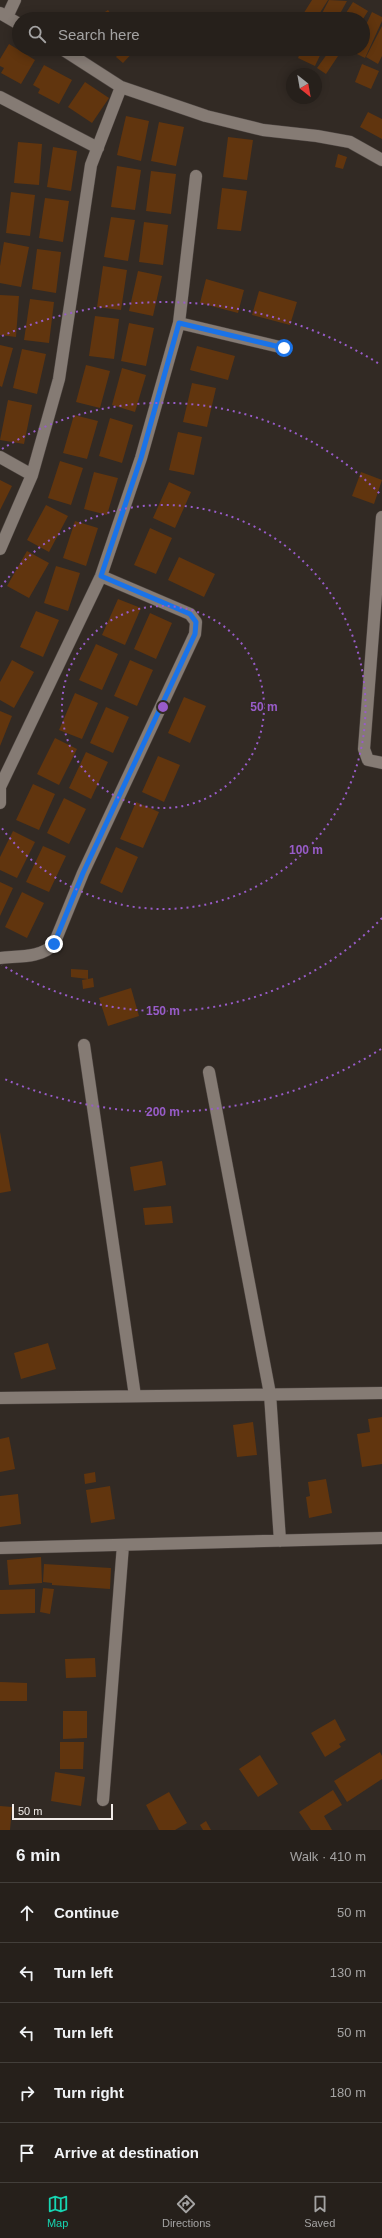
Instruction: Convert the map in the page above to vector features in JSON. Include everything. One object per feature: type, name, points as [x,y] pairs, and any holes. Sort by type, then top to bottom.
[{"type":"street","points":[[12,20],[3,15],[15,0]]},
{"type":"street","points":[[73,56],[121,87],[206,116],[263,130],[317,136],[350,142],[382,160]]},
{"type":"street","points":[[0,549],[32,475],[59,379],[91,165],[121,87]]},
{"type":"street","points":[[0,97],[98,148]]},
{"type":"street","points":[[0,803],[0,787],[101,576],[141,458],[179,323],[196,176]]},
{"type":"street","points":[[179,323],[284,348]]},
{"type":"street","points":[[0,457],[32,475]]},
{"type":"street","points":[[382,517],[378,622],[364,749],[368,760],[382,763]]},
{"type":"street","points":[[0,958],[35,954],[48,950],[54,944],[83,873],[195,634],[196,622],[190,614],[101,576]]},
{"type":"street","points":[[84,1045],[135,1396]]},
{"type":"street","points":[[209,1072],[270,1394],[280,1541]]},
{"type":"street","points":[[0,1398],[382,1393]]},
{"type":"street","points":[[0,1548],[382,1538]]},
{"type":"street","points":[[103,1800],[123,1545]]},
{"type":"building","points":[[312,0],[328,0],[320,12],[304,12]]},
{"type":"building","points":[[329,0],[347,1],[341,12],[323,12]]},
{"type":"building","points":[[353,2],[368,11],[367,12],[347,12]]},
{"type":"building","points":[[372,12],[382,17],[382,21],[370,47],[370,16]]},
{"type":"building","points":[[382,26],[382,56],[378,64],[366,57],[370,56],[370,49]]},
{"type":"building","points":[[9,44],[12,46],[12,56],[28,56],[35,60],[21,84],[1,73],[4,68],[0,66],[0,59]]},
{"type":"building","points":[[117,56],[130,56],[123,63],[116,57]]},
{"type":"building","points":[[299,56],[320,56],[315,66],[298,58]]},
{"type":"building","points":[[326,56],[338,56],[326,74],[322,71],[322,68],[317,68]]},
{"type":"building","points":[[362,64],[379,71],[371,89],[355,82]]},
{"type":"building","points":[[44,65],[72,80],[59,104],[38,93],[40,89],[33,85]]},
{"type":"building","points":[[85,82],[109,98],[92,123],[68,107]]},
{"type":"building","points":[[368,112],[382,119],[382,139],[360,127]]},
{"type":"building","points":[[126,116],[149,121],[141,161],[117,155]]},
{"type":"building","points":[[159,122],[184,127],[176,166],[151,161]]},
{"type":"building","points":[[228,137],[253,140],[247,180],[223,177]]},
{"type":"building","points":[[18,142],[42,144],[39,185],[14,183]]},
{"type":"building","points":[[53,147],[77,151],[71,191],[47,187]]},
{"type":"building","points":[[338,154],[347,157],[343,169],[335,167]]},
{"type":"building","points":[[117,166],[141,170],[135,210],[111,207]]},
{"type":"building","points":[[151,171],[176,174],[171,214],[146,211]]},
{"type":"building","points":[[222,188],[247,191],[241,231],[217,229]]},
{"type":"building","points":[[11,192],[35,195],[30,236],[6,233]]},
{"type":"building","points":[[45,198],[69,201],[63,242],[39,238]]},
{"type":"building","points":[[111,217],[135,220],[128,261],[104,257]]},
{"type":"building","points":[[144,222],[168,225],[163,265],[139,262]]},
{"type":"building","points":[[4,242],[29,247],[21,287],[0,283],[0,266]]},
{"type":"building","points":[[37,249],[61,252],[56,293],[32,289]]},
{"type":"building","points":[[103,266],[127,270],[121,310],[97,307]]},
{"type":"building","points":[[138,271],[162,276],[153,316],[129,311]]},
{"type":"building","points":[[206,279],[244,290],[238,313],[200,303]]},
{"type":"building","points":[[259,291],[297,302],[290,325],[252,315]]},
{"type":"building","points":[[0,295],[19,296],[16,337],[0,335]]},
{"type":"building","points":[[30,299],[54,302],[49,343],[24,340]]},
{"type":"building","points":[[95,316],[119,319],[114,359],[89,356]]},
{"type":"building","points":[[129,323],[154,328],[146,366],[121,361]]},
{"type":"building","points":[[0,345],[13,348],[2,387],[0,386]]},
{"type":"building","points":[[197,346],[235,356],[228,380],[190,370]]},
{"type":"building","points":[[22,349],[46,354],[37,394],[13,388]]},
{"type":"building","points":[[86,365],[110,371],[100,408],[76,402]]},
{"type":"building","points":[[122,368],[146,375],[135,412],[112,405]]},
{"type":"building","points":[[192,383],[216,388],[207,427],[183,422]]},
{"type":"building","points":[[8,400],[32,405],[24,444],[0,440]]},
{"type":"building","points":[[74,415],[98,421],[87,459],[63,453]]},
{"type":"building","points":[[110,418],[133,425],[122,463],[99,456]]},
{"type":"building","points":[[178,432],[202,437],[194,475],[169,470]]},
{"type":"building","points":[[60,461],[83,468],[71,505],[48,498]]},
{"type":"building","points":[[94,472],[118,478],[107,515],[84,509]]},
{"type":"building","points":[[361,472],[382,480],[374,504],[352,496]]},
{"type":"building","points":[[0,480],[12,486],[0,510]]},
{"type":"building","points":[[169,482],[191,492],[175,528],[153,518]]},
{"type":"building","points":[[46,505],[68,516],[49,552],[27,540]]},
{"type":"building","points":[[75,521],[98,528],[86,566],[63,558]]},
{"type":"building","points":[[150,528],[172,538],[156,574],[134,565]]},
{"type":"building","points":[[27,551],[49,563],[29,598],[7,586]]},
{"type":"building","points":[[179,557],[215,574],[204,597],[168,580]]},
{"type":"building","points":[[56,566],[80,573],[68,611],[44,603]]},
{"type":"building","points":[[118,599],[141,608],[125,645],[102,635]]},
{"type":"building","points":[[36,611],[59,620],[43,657],[20,647]]},
{"type":"building","points":[[150,613],[172,623],[156,659],[134,649]]},
{"type":"building","points":[[96,644],[118,654],[102,690],[79,680]]},
{"type":"building","points":[[12,660],[34,672],[14,708],[0,700],[0,682]]},
{"type":"building","points":[[130,660],[153,670],[137,706],[114,696]]},
{"type":"building","points":[[75,693],[98,703],[82,739],[59,730]]},
{"type":"building","points":[[184,697],[206,706],[190,743],[168,733]]},
{"type":"building","points":[[106,707],[129,717],[113,753],[90,743]]},
{"type":"building","points":[[0,711],[12,716],[0,746]]},
{"type":"building","points":[[55,738],[77,749],[59,785],[37,774]]},
{"type":"building","points":[[86,752],[108,762],[91,799],[69,788]]},
{"type":"building","points":[[158,756],[180,765],[164,802],[142,792]]},
{"type":"building","points":[[33,784],[55,794],[39,830],[16,820]]},
{"type":"building","points":[[64,798],[86,809],[69,844],[47,833]]},
{"type":"building","points":[[136,802],[159,812],[143,848],[120,839]]},
{"type":"building","points":[[13,831],[35,842],[17,878],[0,870],[0,857]]},
{"type":"building","points":[[43,846],[66,856],[49,892],[26,882]]},
{"type":"building","points":[[116,847],[138,857],[122,893],[100,883]]},
{"type":"building","points":[[0,882],[13,888],[0,916]]},
{"type":"building","points":[[22,892],[44,903],[27,938],[5,927]]},
{"type":"building","points":[[71,969],[88,970],[88,979],[71,977]]},
{"type":"building","points":[[93,978],[94,987],[83,989],[82,980]]},
{"type":"building","points":[[131,988],[139,1016],[108,1026],[99,998]]},
{"type":"building","points":[[0,1132],[11,1191],[0,1193]]},
{"type":"building","points":[[162,1161],[166,1185],[134,1191],[130,1167]]},
{"type":"building","points":[[171,1206],[173,1223],[145,1225],[143,1208]]},
{"type":"building","points":[[48,1343],[56,1369],[21,1379],[14,1353]]},
{"type":"building","points":[[382,1417],[382,1464],[362,1467],[357,1434],[370,1432],[368,1419]]},
{"type":"building","points":[[253,1422],[257,1455],[237,1457],[233,1425]]},
{"type":"building","points":[[9,1437],[15,1469],[0,1472],[0,1439]]},
{"type":"building","points":[[95,1472],[96,1482],[85,1484],[84,1474]]},
{"type":"building","points":[[326,1479],[332,1513],[309,1518],[306,1497],[310,1496],[308,1482]]},
{"type":"building","points":[[110,1486],[115,1519],[91,1523],[86,1490]]},
{"type":"building","points":[[18,1494],[21,1524],[0,1527],[0,1496]]},
{"type":"building","points":[[41,1557],[42,1583],[9,1585],[7,1560]]},
{"type":"building","points":[[44,1564],[111,1568],[110,1589],[52,1585],[52,1583],[43,1582]]},
{"type":"building","points":[[43,1588],[54,1589],[50,1614],[40,1612]]},
{"type":"building","points":[[35,1589],[35,1613],[0,1614],[0,1590]]},
{"type":"building","points":[[95,1658],[96,1677],[66,1678],[65,1659]]},
{"type":"building","points":[[0,1682],[27,1683],[27,1701],[0,1701]]},
{"type":"building","points":[[63,1711],[87,1711],[87,1738],[63,1739]]},
{"type":"building","points":[[335,1719],[346,1740],[339,1744],[341,1747],[325,1757],[311,1733]]},
{"type":"building","points":[[60,1742],[84,1742],[83,1769],[60,1769]]},
{"type":"building","points":[[380,1752],[382,1756],[382,1779],[347,1802],[334,1781]]},
{"type":"building","points":[[260,1755],[278,1784],[258,1797],[239,1769]]},
{"type":"building","points":[[55,1772],[85,1777],[81,1806],[51,1801]]},
{"type":"building","points":[[333,1790],[342,1805],[324,1816],[332,1830],[311,1830],[299,1812]]},
{"type":"building","points":[[169,1792],[187,1823],[175,1830],[159,1830],[146,1805]]},
{"type":"building","points":[[0,1806],[12,1807],[10,1830],[0,1830]]},
{"type":"building","points":[[206,1821],[211,1830],[203,1830],[200,1825]]},
{"type":"route","points":[[54,944],[83,873],[195,634],[196,622],[190,614],[101,576],[141,458],[179,323],[284,348]]}]
